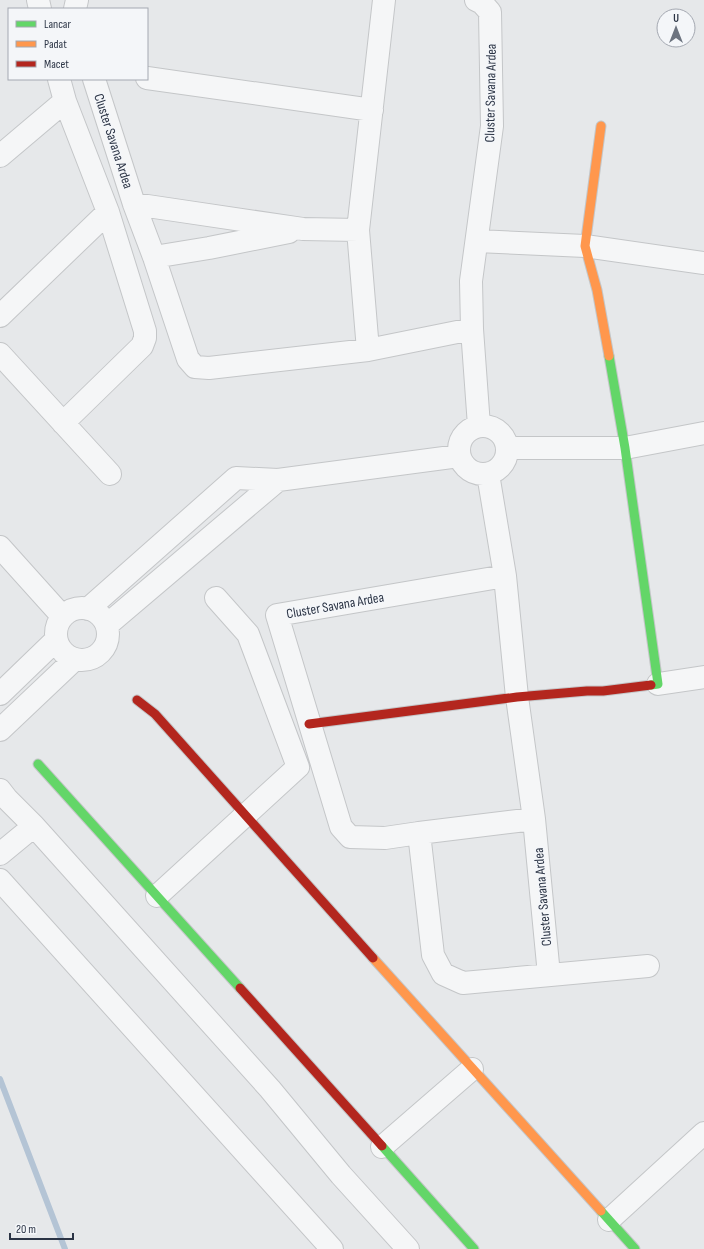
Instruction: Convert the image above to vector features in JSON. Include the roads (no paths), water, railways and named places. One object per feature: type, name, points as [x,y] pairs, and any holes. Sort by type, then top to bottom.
[{"type":"street","points":[[368,350],[358,230],[384,0]]},
{"type":"street","name":"Cluster Savana Ardea","points":[[476,0],[482,3],[490,12],[492,126],[471,281],[472,329],[479,426]]},
{"type":"street","points":[[148,78],[372,110]]},
{"type":"street","points":[[59,80],[65,100],[108,212],[145,331],[145,338],[142,346],[63,423]]},
{"type":"street","name":"Cluster Savana Ardea","points":[[94,80],[134,204],[154,257],[188,359],[195,367],[209,368],[368,350],[472,329]]},
{"type":"street","points":[[0,156],[65,100]]},
{"type":"street","points":[[601,126],[585,246],[597,290],[625,448],[658,684]]},
{"type":"street","name":"Cluster Savana Ardea","points":[[134,204],[303,229],[358,230]]},
{"type":"street","points":[[0,316],[108,212]]},
{"type":"street","name":"Cluster Savana Ardea","points":[[154,257],[209,248],[303,229]]},
{"type":"street","points":[[476,241],[585,246],[704,263]]},
{"type":"street","points":[[0,354],[110,474]]},
{"type":"street","points":[[479,426],[495,428],[502,433],[508,448],[506,460],[502,466],[488,474],[472,472],[462,463],[459,456],[458,448],[460,440],[465,433],[472,428],[479,426]]},
{"type":"street","points":[[508,448],[625,448],[704,433]]},
{"type":"street","points":[[88,609],[236,478],[278,480],[459,456]]},
{"type":"street","name":"Cluster Savana Ardea","points":[[488,474],[505,576],[517,697],[534,820],[549,975]]},
{"type":"street","points":[[107,625],[278,480]]},
{"type":"street","points":[[0,547],[62,616]]},
{"type":"street","name":"Cluster Savana Ardea","points":[[505,576],[277,615],[341,827],[350,836],[385,838],[534,820]]},
{"type":"street","points":[[157,896],[298,766],[248,634],[216,598]]},
{"type":"street","points":[[77,608],[88,609],[99,614],[107,625],[107,641],[104,648],[98,654],[83,660],[74,659],[66,655],[56,640],[58,623],[62,616],[77,608]]},
{"type":"street","points":[[0,694],[56,640]]},
{"type":"street","points":[[0,730],[74,659]]},
{"type":"street","points":[[309,724],[517,697],[603,691],[704,677]]},
{"type":"street","points":[[137,700],[155,714],[635,1249]]},
{"type":"street","points":[[38,764],[474,1249]]},
{"type":"street","points":[[0,790],[270,1089],[341,1175],[408,1249]]},
{"type":"street","points":[[0,854],[34,826]]},
{"type":"street","points":[[419,833],[433,955],[443,974],[463,983],[648,966]]},
{"type":"street","points":[[0,880],[332,1249]]},
{"type":"street","points":[[382,1146],[472,1069]]},
{"type":"street","points":[[609,1220],[704,1133]]},
{"type":"waterway","points":[[0,1079],[65,1249]]}]
